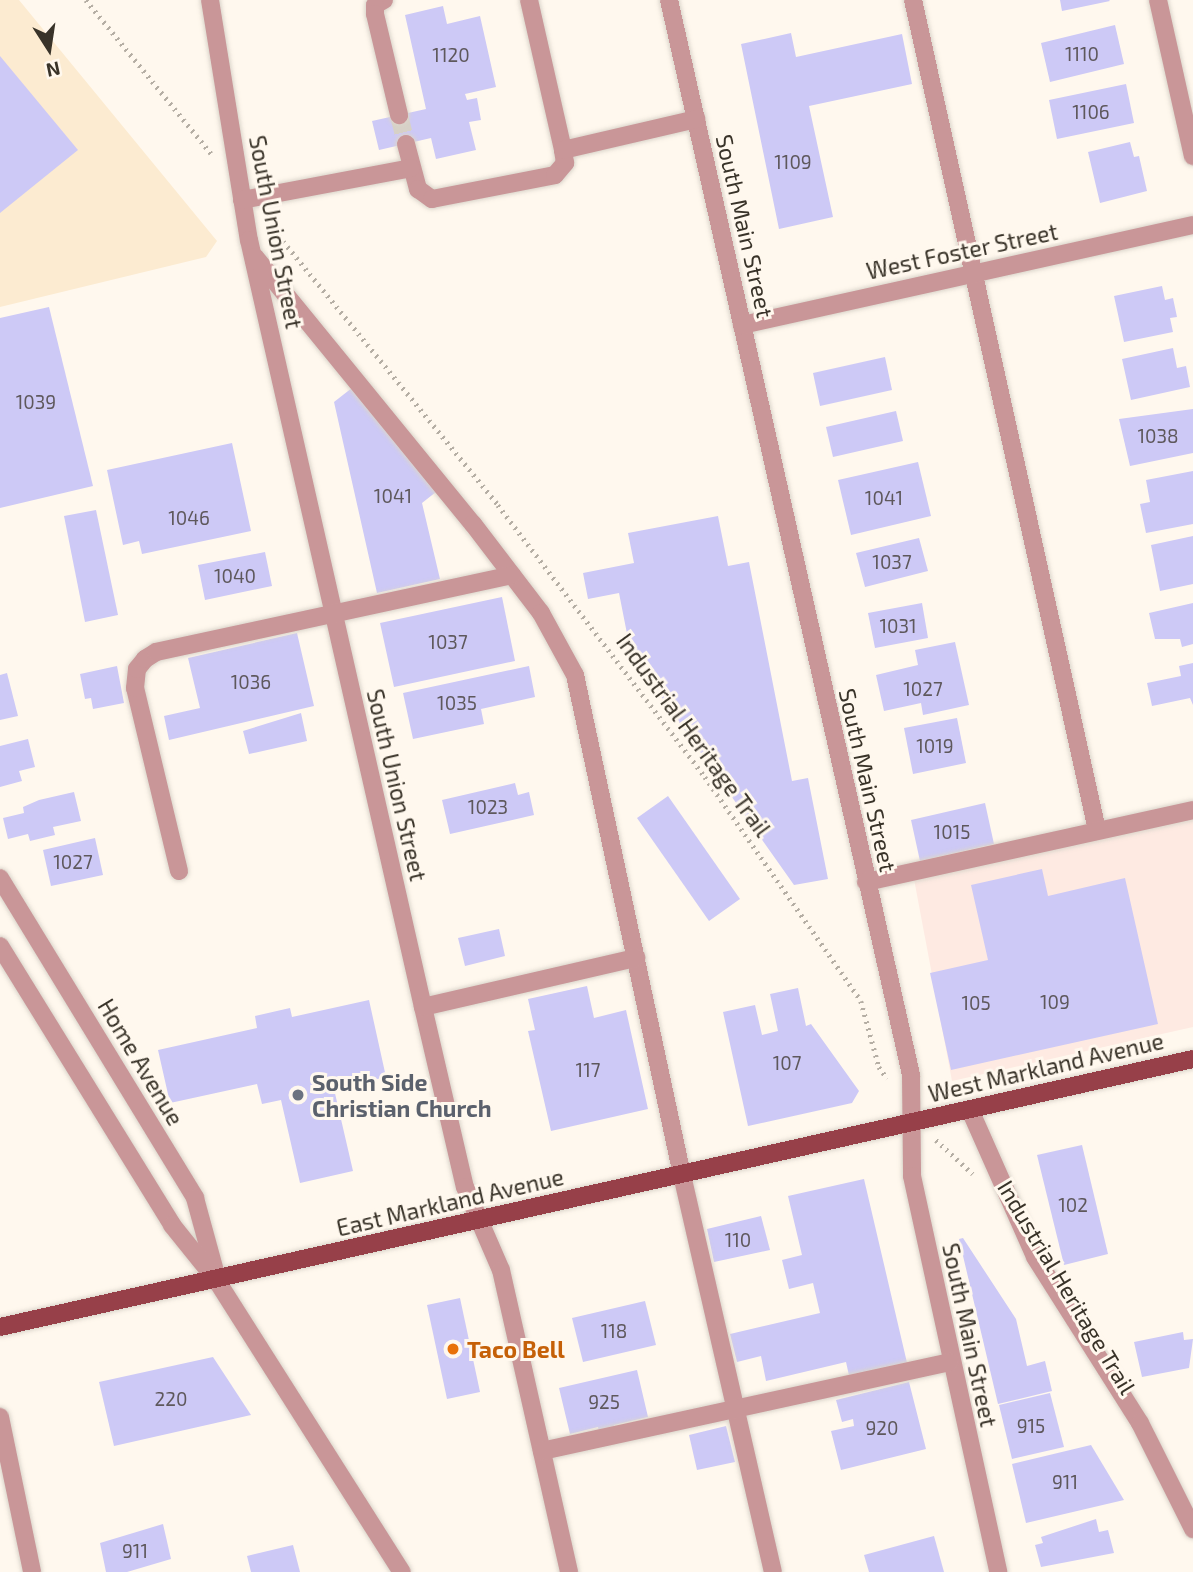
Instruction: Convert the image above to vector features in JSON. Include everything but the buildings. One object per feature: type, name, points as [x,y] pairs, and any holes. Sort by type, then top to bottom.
[{"type":"main road","name":"West Markland Avenue","points":[[914,1117],[970,1110],[1193,1059]]},
{"type":"main road","name":"East Markland Avenue","points":[[0,1327],[217,1281],[682,1175],[914,1117]]},
{"type":"street","name":"South Union Street","points":[[209,0],[246,200],[252,253],[423,1007],[465,1187],[502,1270],[569,1572]]},
{"type":"street","points":[[384,0],[375,5],[375,14],[399,115]]},
{"type":"street","points":[[406,144],[411,168],[423,195],[444,198],[555,174],[565,163],[529,0]]},
{"type":"street","name":"South Main Street","points":[[669,0],[911,1075],[914,1117],[912,1176],[949,1362],[998,1572]]},
{"type":"street","points":[[913,0],[976,274],[1097,830]]},
{"type":"street","points":[[1158,0],[1193,156]]},
{"type":"street","points":[[563,150],[696,119]]},
{"type":"street","points":[[246,200],[411,168]]},
{"type":"street","name":"West Foster Street","points":[[742,326],[1193,225]]},
{"type":"street","points":[[252,253],[512,575],[541,613],[575,675],[682,1175],[773,1572]]},
{"type":"street","points":[[179,871],[135,688],[137,669],[156,652],[512,575]]},
{"type":"street","points":[[866,882],[1193,810]]},
{"type":"street","name":"Home Avenue","points":[[0,878],[195,1198],[217,1281]]},
{"type":"street","name":"Home Avenue","points":[[0,946],[172,1225],[217,1281],[402,1572]]},
{"type":"street","points":[[423,1007],[636,958]]},
{"type":"street","points":[[970,1110],[1035,1257],[1140,1423],[1193,1530]]},
{"type":"street","points":[[542,1451],[949,1362]]},
{"type":"street","points":[[0,1417],[32,1572]]},
{"type":"path","points":[[86,0],[214,156]]},
{"type":"path","name":"Industrial Heritage Trail","points":[[246,200],[498,505],[698,766],[861,1001],[878,1068],[914,1117],[948,1156],[978,1177]]},
{"type":"shaded area","points":[[0,0],[19,0],[217,241],[206,257],[0,307]]},
{"type":"shaded area","points":[[1193,816],[1193,1027],[952,1081],[914,879]]},
{"type":"tunnel","points":[[399,115],[406,144]]},
{"type":"place","name":"South Side Christian Church","points":[[298,1095]]},
{"type":"place","name":"Taco Bell","points":[[453,1349]]}]
